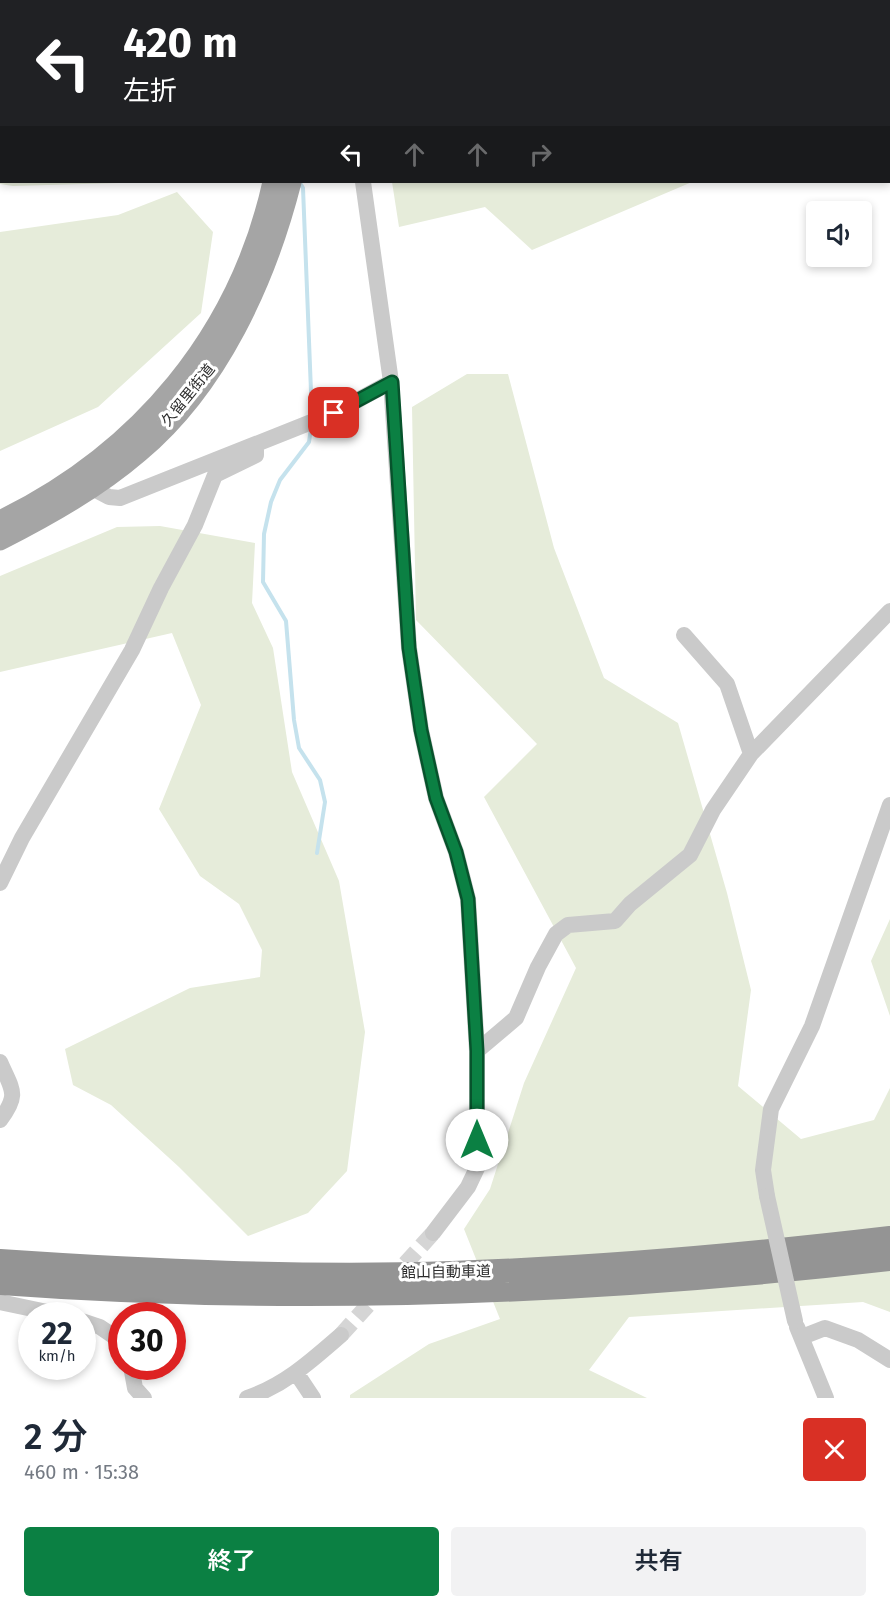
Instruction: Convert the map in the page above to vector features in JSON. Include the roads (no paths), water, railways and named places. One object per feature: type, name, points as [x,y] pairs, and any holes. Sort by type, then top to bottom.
[{"type":"highway","name":"館山自動車道","points":[[0,1261],[251,1273],[452,1273],[661,1262],[890,1238]]},
{"type":"highway","name":"館山自動車道","points":[[0,1283],[72,1288],[241,1293],[453,1294],[697,1279],[890,1259]]},
{"type":"main road","name":"久留里街道","points":[[0,521],[79,477],[156,408],[183,375],[212,335],[235,291],[253,247],[273,183]]},
{"type":"main road","name":"久留里街道","points":[[0,540],[92,488],[140,451],[199,386],[228,343],[252,298],[270,256],[291,183]]},
{"type":"street","points":[[363,183],[392,382],[409,648],[421,730],[436,798],[456,852],[468,899],[477,1051],[477,1168],[468,1187],[433,1233]]},
{"type":"street","points":[[92,488],[109,497],[120,498],[334,413],[392,382]]},
{"type":"street","points":[[0,883],[22,838],[132,650],[160,588],[195,525],[215,475],[256,455],[256,445]]},
{"type":"street","points":[[477,1051],[516,1018],[538,967],[556,934],[568,925],[615,921],[630,904],[690,855],[713,810],[751,753],[890,611]]},
{"type":"street","points":[[684,635],[727,684],[751,753]]},
{"type":"street","points":[[826,1398],[798,1329],[763,1170],[771,1109],[812,1026],[890,806]]},
{"type":"street","points":[[0,1062],[13,1091],[13,1103],[0,1120]]},
{"type":"street","points":[[0,1302],[18,1306]]},
{"type":"street","points":[[798,1329],[825,1328],[858,1340],[890,1360]]},
{"type":"street","points":[[247,1398],[263,1393],[297,1374],[341,1335]]},
{"type":"street","points":[[297,1374],[313,1398]]},
{"type":"street","points":[[132,1380],[135,1395]]},
{"type":"waterway","points":[[300,183],[303,188],[312,417]]},
{"type":"waterway","points":[[311,428],[309,442],[280,480],[271,502],[264,534],[263,582],[286,621],[294,720],[299,748],[320,780],[325,802],[317,853]]},
{"type":"tunnel","points":[[341,1335],[433,1233]]}]
